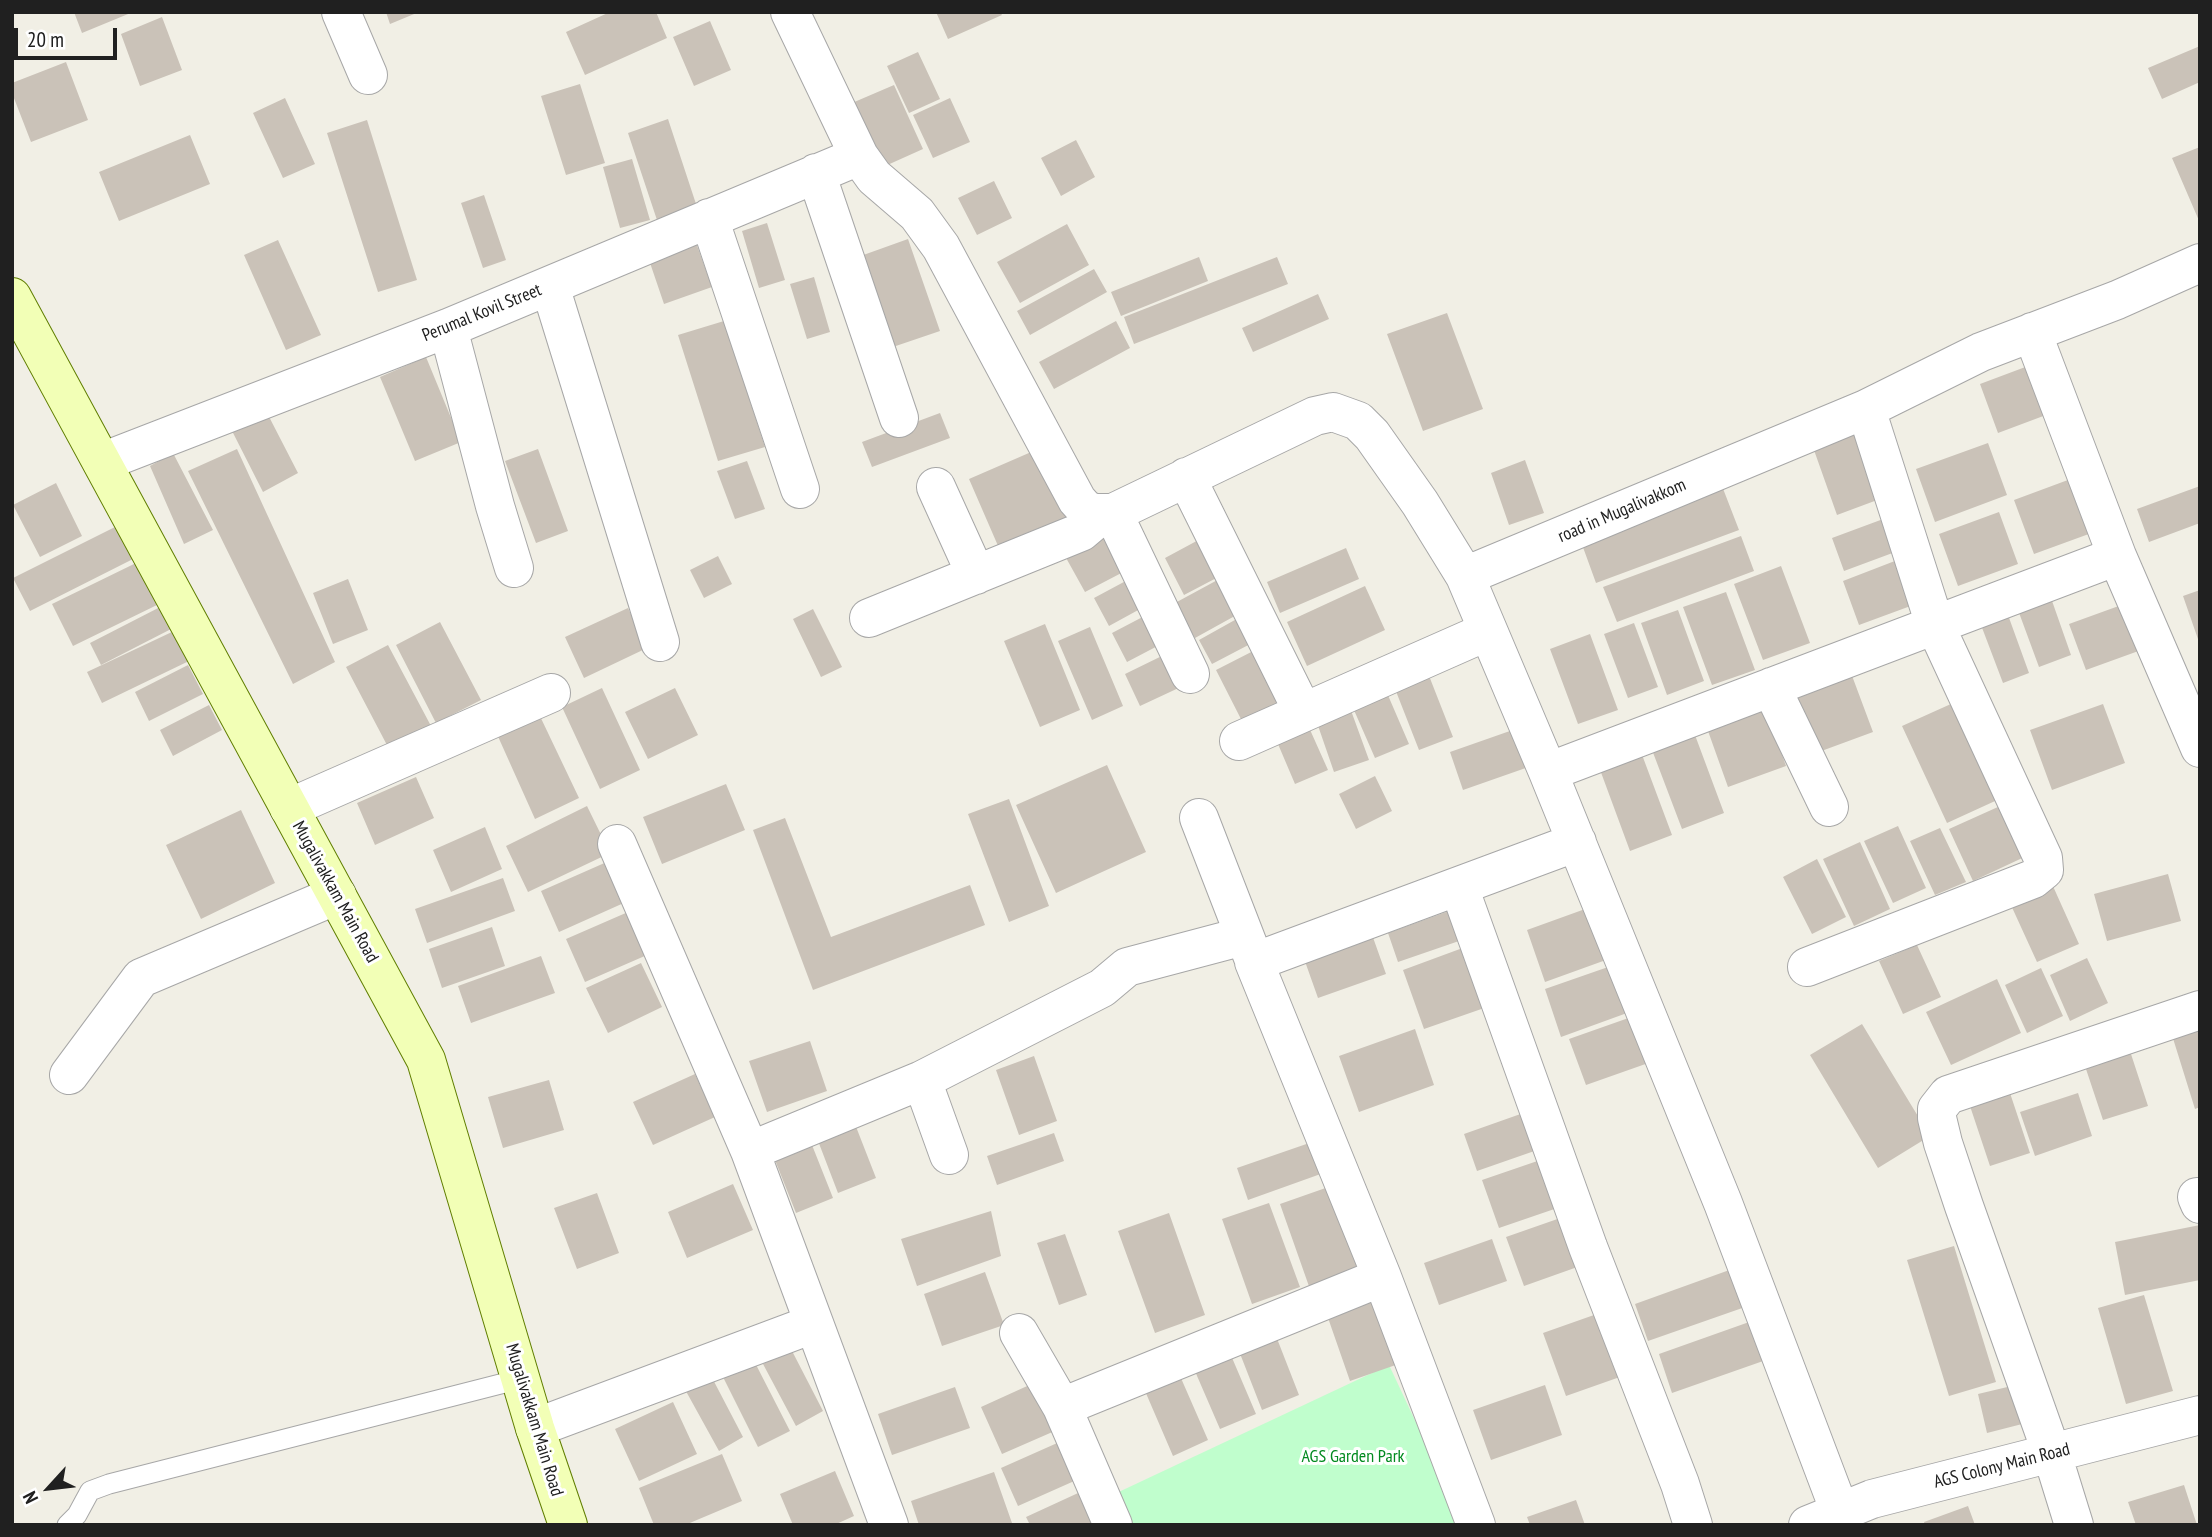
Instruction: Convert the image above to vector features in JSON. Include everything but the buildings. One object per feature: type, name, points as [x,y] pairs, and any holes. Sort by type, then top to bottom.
[{"type":"street","points":[[341,12],[368,75]]},
{"type":"street","points":[[790,12],[859,156],[874,177],[917,214],[941,247],[1077,500],[1085,509],[1106,513]]},
{"type":"street","name":"Perumal Kovil Street","points":[[102,462],[448,328],[859,156]]},
{"type":"street","points":[[816,173],[899,418]]},
{"type":"street","points":[[709,218],[800,489]]},
{"type":"street","name":"road in Mugalivakkom","points":[[1465,576],[1866,409],[1981,352],[2117,300],[2200,263]]},
{"type":"street","points":[[550,286],[660,642]]},
{"type":"street","name":"Mugalivakkam Main Road","points":[[12,297],[426,1060],[520,1379],[568,1525]]},
{"type":"street","points":[[448,328],[514,568]]},
{"type":"street","points":[[2032,332],[2117,556],[2200,748]]},
{"type":"street","points":[[1807,967],[2033,879],[2043,870],[2043,858],[1935,625],[1866,409]]},
{"type":"street","points":[[869,618],[1081,532],[1106,513],[1315,416],[1333,412],[1358,421],[1372,435],[1420,503],[1465,576],[1577,842],[1723,1203],[1826,1520]]},
{"type":"street","points":[[1186,477],[1303,712]]},
{"type":"street","points":[[936,487],[976,575]]},
{"type":"street","points":[[1106,513],[1190,674]]},
{"type":"street","points":[[1548,772],[2117,556]]},
{"type":"street","points":[[1239,741],[1488,631]]},
{"type":"street","points":[[1770,687],[1829,807]]},
{"type":"street","points":[[289,808],[551,693]]},
{"type":"street","points":[[1199,818],[1382,1277],[1476,1525]]},
{"type":"street","points":[[750,1151],[922,1080],[1102,988],[1127,967],[1249,949],[1459,887],[1577,842]]},
{"type":"street","points":[[617,844],[750,1151],[888,1525]]},
{"type":"street","points":[[1459,887],[1588,1247],[1693,1525]]},
{"type":"street","points":[[69,1076],[141,978],[337,895]]},
{"type":"street","points":[[2074,1525],[2052,1454],[1943,1143],[1937,1108],[1948,1095],[2200,1010]]},
{"type":"street","points":[[922,1080],[949,1155]]},
{"type":"street","points":[[1062,1407],[1382,1277]]},
{"type":"street","points":[[535,1428],[813,1324]]},
{"type":"street","points":[[1019,1332],[1062,1407],[1113,1525]]},
{"type":"street","name":"AGS Colony Main Road","points":[[1826,1520],[1872,1499],[2200,1415]]},
{"type":"lane","points":[[67,1525],[77,1515],[90,1491],[108,1484],[520,1379]]},
{"type":"green space","name":"AGS Garden Park","points":[[1389,1365],[1464,1525],[1120,1525],[1108,1497]]}]
